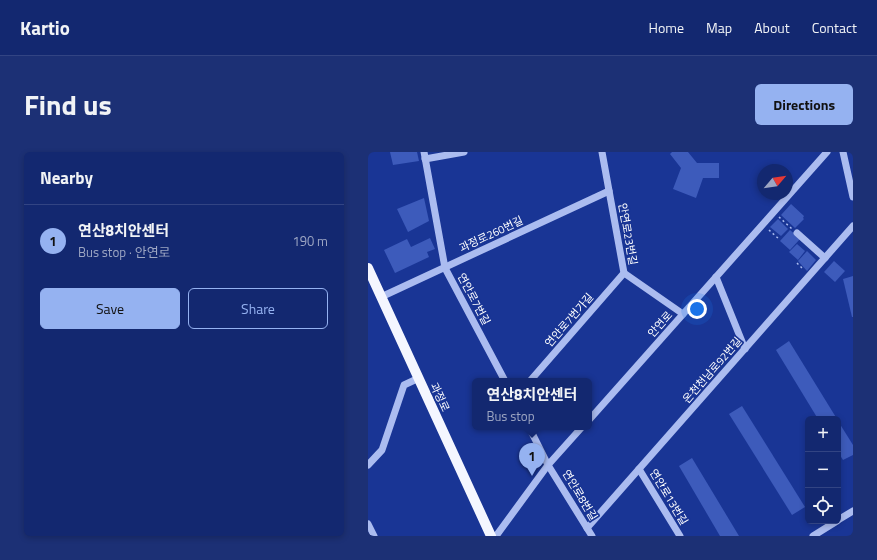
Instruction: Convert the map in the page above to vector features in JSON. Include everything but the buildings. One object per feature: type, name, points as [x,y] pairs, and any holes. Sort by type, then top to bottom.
[{"type":"main road","name":"과정로","points":[[368,268],[491,536]]},
{"type":"street","points":[[425,156],[464,152]]},
{"type":"street","name":"안연로23번길","points":[[602,152],[624,273],[683,314]]},
{"type":"street","name":"안연로","points":[[592,417],[827,152]]},
{"type":"street","points":[[843,152],[853,197]]},
{"type":"street","name":"연안로7번길","points":[[425,156],[445,268],[502,378]]},
{"type":"street","name":"과정로260번길","points":[[381,297],[609,191]]},
{"type":"street","name":"온천천남로92번길","points":[[587,528],[853,226]]},
{"type":"street","points":[[797,233],[824,258]]},
{"type":"street","name":"연안로7번가길","points":[[533,378],[624,273]]},
{"type":"street","points":[[716,277],[745,349]]},
{"type":"street","points":[[368,465],[382,450],[404,385],[418,378]]},
{"type":"street","points":[[530,430],[548,465]]},
{"type":"street","points":[[496,536],[548,465],[579,430]]},
{"type":"street","name":"연안로8번길","points":[[548,465],[592,536]]},
{"type":"street","name":"연안로13번길","points":[[639,470],[680,536]]},
{"type":"street","points":[[841,518],[853,511]]},
{"type":"street","points":[[368,524],[374,536]]},
{"type":"street","points":[[812,536],[832,524]]},
{"type":"path","points":[[774,212],[797,233]]},
{"type":"path","points":[[763,225],[779,239]]},
{"type":"path","points":[[797,263],[810,275]]},
{"type":"place","name":"연산8치안센터","points":[[532,476]]}]
